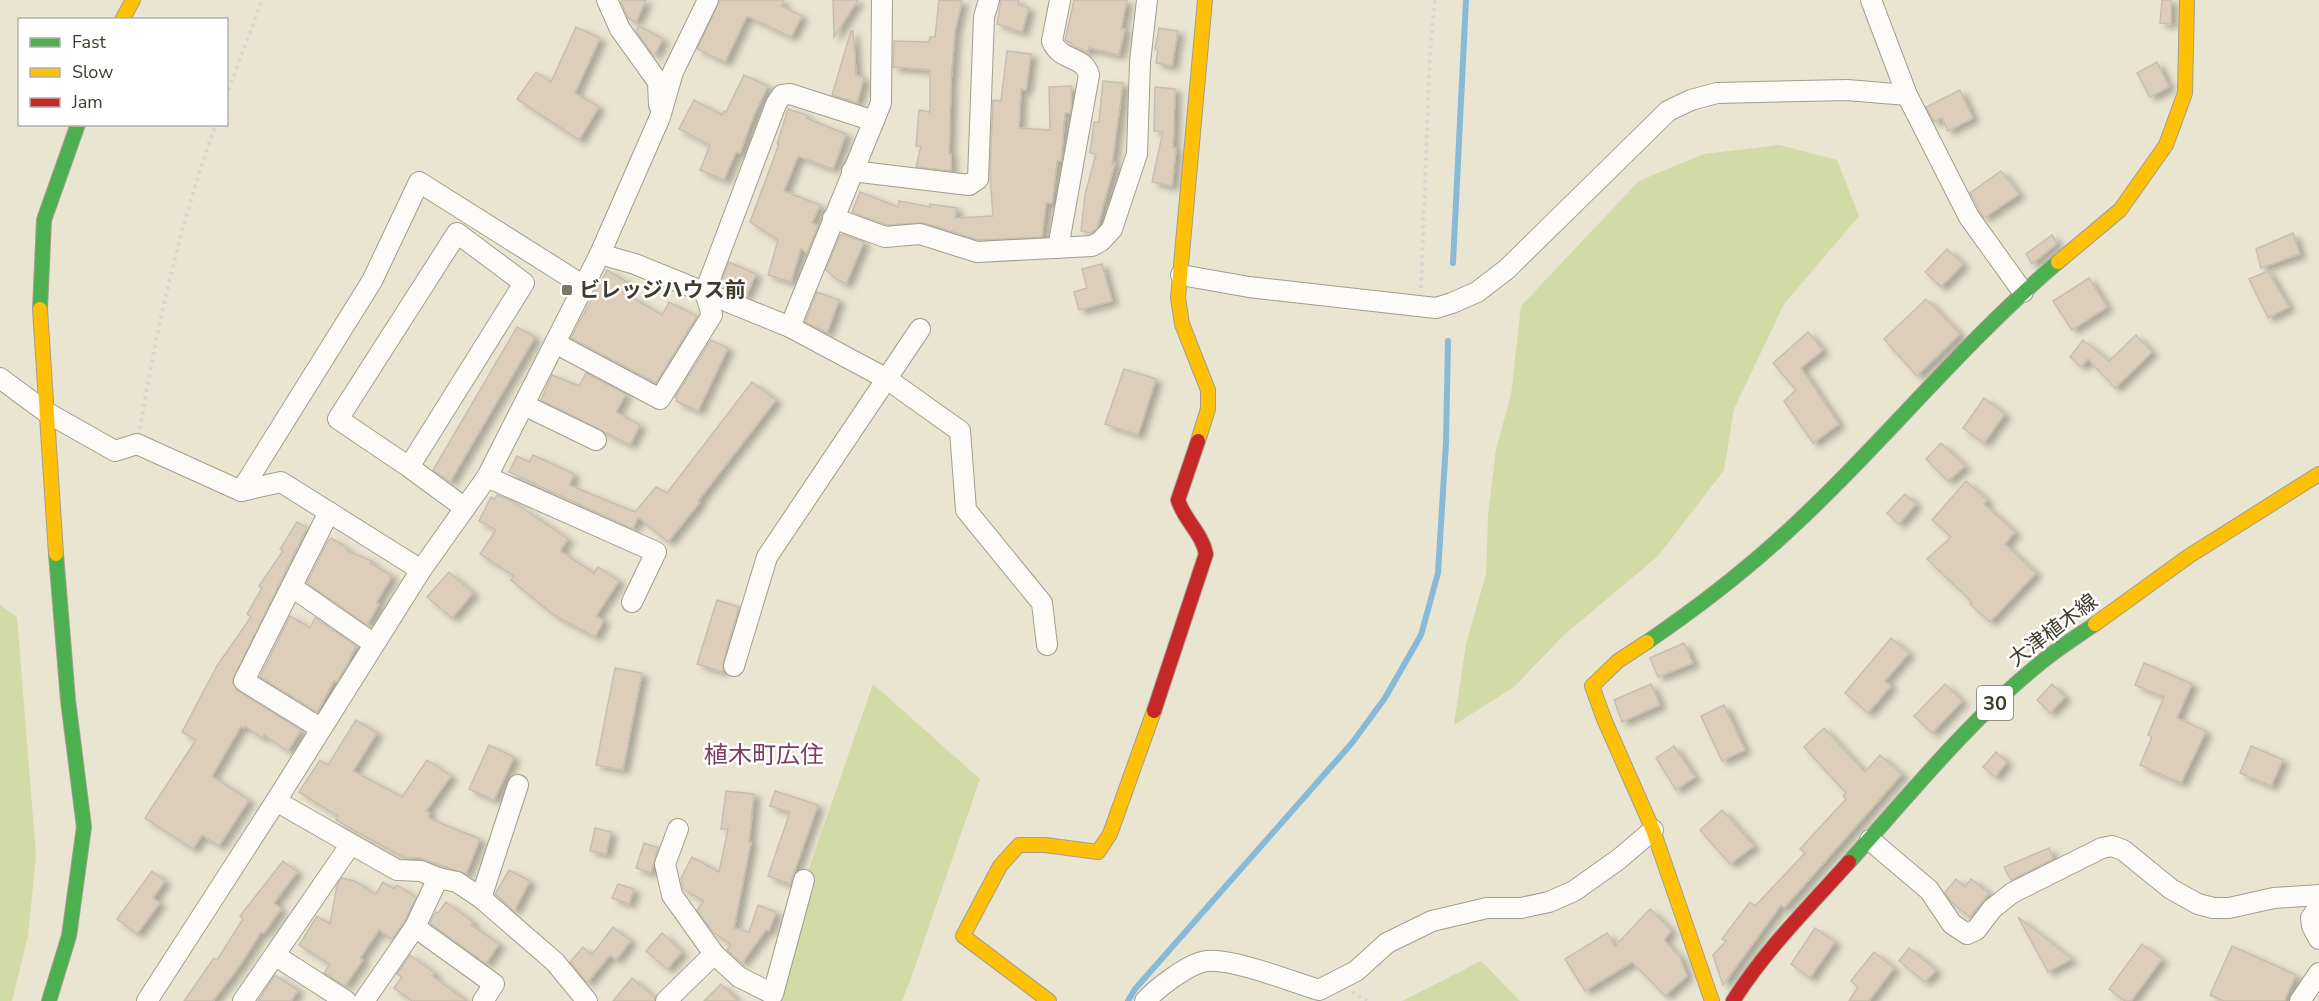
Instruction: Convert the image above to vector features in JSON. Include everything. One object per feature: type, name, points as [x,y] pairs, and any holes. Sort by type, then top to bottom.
[{"type":"street","points":[[123,18],[133,0]]},
{"type":"street","points":[[607,0],[620,29],[658,82],[660,117]]},
{"type":"street","points":[[147,1001],[421,570],[487,477],[600,254],[660,117],[673,72],[708,0]]},
{"type":"street","points":[[790,327],[881,103],[882,0]]},
{"type":"street","points":[[852,171],[969,185],[978,179],[984,17],[989,0]]},
{"type":"street","points":[[1058,248],[1089,75],[1083,65],[1060,54],[1052,41],[1060,0]]},
{"type":"street","points":[[833,218],[885,237],[920,234],[977,252],[1092,246],[1101,242],[1112,229],[1137,154],[1140,62],[1147,0]]},
{"type":"street","points":[[1049,1001],[963,936],[1000,866],[1019,845],[1045,845],[1098,852],[1110,834],[1170,667],[1206,554],[1206,543],[1180,511],[1178,500],[1208,409],[1208,390],[1182,324],[1178,298],[1205,0]]},
{"type":"street","points":[[1871,0],[1906,95],[1970,217],[2023,292]]},
{"type":"street","points":[[1712,1001],[1653,830],[1604,719],[1592,686],[1618,661],[1673,624],[1776,542],[1845,475],[2023,292],[2120,210],[2166,145],[2186,93],[2187,0]]},
{"type":"street","points":[[1181,275],[1249,287],[1436,308],[1477,292],[1507,269],[1668,111],[1691,100],[1717,93],[1788,91],[1847,90],[1906,95]]},
{"type":"street","points":[[555,343],[660,399],[712,315],[705,292],[776,104],[782,95],[790,94],[874,121]]},
{"type":"street","points":[[49,1001],[69,936],[84,827],[68,700],[40,306],[44,220],[77,126]]},
{"type":"street","points":[[241,491],[372,281],[419,182],[584,286]]},
{"type":"street","points":[[409,467],[524,283],[457,233],[338,419],[465,508]]},
{"type":"street","points":[[600,254],[635,264],[790,327],[887,379],[960,431],[966,510],[1042,603],[1047,645]]},
{"type":"street","points":[[734,666],[767,557],[920,329]]},
{"type":"street","points":[[0,378],[46,412],[115,451],[137,444],[241,491],[281,482],[421,570]]},
{"type":"street","points":[[524,405],[596,441]]},
{"type":"street","name":"大津植木線","points":[[1733,1001],[1745,982],[1785,933],[1962,736],[2040,663],[2189,556],[2319,474]]},
{"type":"street","points":[[487,477],[656,552],[632,602]]},
{"type":"street","points":[[320,728],[244,681],[329,512]]},
{"type":"street","points":[[292,587],[374,644]]},
{"type":"street","points":[[481,898],[518,785]]},
{"type":"street","points":[[276,801],[397,870],[421,871],[457,882],[481,898],[555,962],[586,1001]]},
{"type":"street","points":[[678,829],[665,864],[672,895],[714,954],[739,978],[773,994],[804,880]]},
{"type":"street","points":[[1145,1001],[1156,990],[1197,964],[1206,961],[1227,962],[1319,990],[1356,971],[1387,944],[1432,921],[1487,908],[1521,908],[1550,902],[1574,891],[1619,859],[1653,830]]},
{"type":"street","points":[[1870,840],[1929,890],[1952,924],[1967,934],[1976,930],[1992,909],[2012,893],[2102,848],[2112,846],[2123,850],[2171,890],[2198,904],[2213,908],[2229,908],[2274,898],[2319,895]]},
{"type":"street","points":[[243,1001],[351,844]]},
{"type":"street","points":[[364,1001],[415,927],[438,878]]},
{"type":"street","points":[[2319,908],[2311,918],[2312,926],[2319,939]]},
{"type":"street","points":[[415,927],[494,984],[483,1001]]},
{"type":"street","points":[[666,1001],[714,954]]},
{"type":"street","points":[[276,956],[346,1001]]},
{"type":"street","points":[[2300,1001],[2319,973]]},
{"type":"path","points":[[228,92],[262,0]]},
{"type":"path","points":[[1420,306],[1430,62],[1435,0]]},
{"type":"path","points":[[137,444],[154,346],[170,274],[200,169],[215,126]]},
{"type":"green space","points":[[1779,145],[1837,160],[1859,216],[1784,304],[1734,409],[1724,470],[1659,555],[1563,636],[1514,687],[1454,725],[1466,644],[1486,574],[1488,516],[1496,449],[1511,395],[1521,306],[1639,181],[1704,154]]},
{"type":"green space","points":[[0,605],[17,617],[36,855],[28,936],[12,1001],[0,1001]]},
{"type":"green space","points":[[873,684],[980,779],[910,981],[902,1001],[763,1001]]},
{"type":"green space","points":[[1481,961],[1520,1001],[1402,1001]]},
{"type":"building","points":[[622,0],[646,0],[636,22],[628,18]]},
{"type":"building","points":[[720,0],[784,0],[781,6],[802,16],[791,37],[747,16],[725,62],[697,49]]},
{"type":"building","points":[[833,0],[858,0],[834,37]]},
{"type":"building","points":[[939,0],[962,1],[955,31],[951,81],[949,154],[951,154],[951,171],[916,167],[921,146],[916,146],[919,110],[930,112],[930,70],[893,67],[894,41],[929,42],[930,37],[935,37]]},
{"type":"building","points":[[1001,0],[1019,0],[1018,5],[1029,8],[1022,32],[997,24]]},
{"type":"building","points":[[1074,0],[1127,0],[1121,29],[1125,29],[1119,55],[1089,48],[1087,53],[1065,40]]},
{"type":"building","points":[[2162,0],[2171,0],[2171,24],[2160,23]]},
{"type":"building","points":[[639,26],[663,39],[654,56],[636,31]]},
{"type":"building","points":[[576,27],[600,38],[575,93],[599,107],[579,140],[517,99],[536,72],[551,82]]},
{"type":"building","points":[[1159,28],[1178,31],[1172,66],[1156,63],[1158,50],[1155,49]]},
{"type":"building","points":[[851,31],[853,31],[856,75],[864,78],[857,103],[832,95]]},
{"type":"building","points":[[1007,51],[1031,54],[1026,90],[1021,89],[1019,128],[1050,130],[1049,87],[1071,86],[1071,108],[1070,113],[1065,113],[1061,161],[1057,161],[1052,203],[1046,203],[1042,237],[979,240],[924,223],[887,225],[852,212],[860,192],[898,207],[899,201],[930,207],[930,204],[957,208],[955,218],[993,216],[990,175],[993,100],[1001,101]]},
{"type":"building","points":[[2157,62],[2169,87],[2150,97],[2137,73]]},
{"type":"building","points":[[744,75],[768,86],[753,117],[740,153],[736,152],[724,180],[700,170],[710,145],[679,129],[694,100],[722,115],[724,111],[726,112]]},
{"type":"building","points":[[1103,81],[1123,83],[1112,164],[1115,163],[1097,228],[1090,233],[1081,231],[1085,195],[1096,154],[1090,153],[1094,122],[1099,122]]},
{"type":"building","points":[[1155,87],[1175,89],[1173,148],[1176,148],[1172,186],[1152,182],[1163,131],[1154,131]]},
{"type":"building","points":[[1960,90],[1973,118],[1948,131],[1942,118],[1934,122],[1926,107]]},
{"type":"building","points":[[788,109],[807,115],[806,118],[846,134],[833,169],[798,156],[784,191],[820,205],[812,223],[818,226],[807,253],[801,248],[791,282],[768,275],[778,240],[750,222],[779,144],[777,144]]},
{"type":"building","points":[[2001,171],[2019,194],[1984,218],[1970,193]]},
{"type":"building","points":[[2293,233],[2300,254],[2261,268],[2256,249]]},
{"type":"building","points":[[840,235],[864,242],[846,284],[826,270]]},
{"type":"building","points":[[2052,235],[2057,243],[2032,264],[2026,254]]},
{"type":"building","points":[[1947,249],[1963,264],[1941,287],[1925,272]]},
{"type":"building","points":[[729,262],[756,274],[746,296],[724,287],[723,277]]},
{"type":"building","points":[[1102,264],[1112,301],[1079,310],[1074,292],[1087,288],[1082,269]]},
{"type":"building","points":[[607,270],[627,282],[621,291],[662,315],[669,302],[697,316],[656,383],[571,338]]},
{"type":"building","points":[[2268,271],[2289,307],[2268,318],[2249,279]]},
{"type":"building","points":[[2089,278],[2107,307],[2072,330],[2053,301]]},
{"type":"building","points":[[817,292],[839,300],[827,333],[805,322]]},
{"type":"building","points":[[1926,299],[1960,334],[1917,376],[1884,339]]},
{"type":"building","points":[[517,327],[535,337],[450,482],[433,470]]},
{"type":"building","points":[[1808,332],[1823,350],[1801,368],[1839,424],[1813,443],[1784,401],[1796,390],[1773,363]]},
{"type":"building","points":[[2136,335],[2152,352],[2115,388],[2088,359],[2081,367],[2070,357],[2083,340],[2109,361]]},
{"type":"building","points":[[711,340],[728,348],[698,411],[676,401],[675,397]]},
{"type":"building","points":[[1124,369],[1156,379],[1138,435],[1105,424]]},
{"type":"building","points":[[586,373],[626,394],[616,412],[640,425],[630,445],[541,400],[552,375],[579,386]]},
{"type":"building","points":[[752,382],[776,400],[668,542],[638,517],[633,529],[509,472],[517,456],[529,462],[533,455],[574,474],[569,485],[635,512],[656,487],[667,493]]},
{"type":"building","points":[[1984,398],[2005,414],[1984,443],[1963,428]]},
{"type":"building","points":[[1941,443],[1965,466],[1948,481],[1926,459]]},
{"type":"building","points":[[1966,481],[1987,500],[1984,504],[2015,532],[2005,544],[2036,573],[1990,622],[1927,559],[1951,537],[1932,520]]},
{"type":"building","points":[[1905,494],[1916,504],[1899,524],[1887,513]]},
{"type":"building","points":[[497,495],[512,501],[568,539],[560,551],[594,573],[598,567],[619,581],[596,616],[604,620],[595,637],[554,615],[511,580],[514,576],[480,554],[496,530],[479,521],[491,497],[495,499]]},
{"type":"building","points":[[297,522],[307,528],[232,681],[238,691],[301,730],[288,751],[264,735],[262,738],[245,726],[244,728],[241,726],[212,776],[249,800],[219,846],[202,835],[193,849],[145,818],[196,740],[182,732],[217,666],[251,617],[247,614],[262,588],[259,586],[283,551],[280,549]]},
{"type":"building","points":[[331,538],[347,548],[346,550],[372,561],[370,563],[392,576],[376,603],[379,604],[367,625],[307,583]]},
{"type":"building","points":[[449,572],[473,593],[452,618],[427,597]]},
{"type":"building","points":[[717,600],[739,607],[723,663],[723,672],[697,664]]},
{"type":"building","points":[[290,616],[310,628],[315,618],[356,646],[337,682],[334,681],[317,712],[260,677]]},
{"type":"building","points":[[1891,638],[1909,653],[1885,681],[1891,686],[1868,713],[1845,693]]},
{"type":"building","points":[[1684,643],[1693,663],[1658,677],[1650,658]]},
{"type":"building","points":[[2144,663],[2192,684],[2177,718],[2206,731],[2181,783],[2140,765],[2152,737],[2148,735],[2164,697],[2135,685]]},
{"type":"building","points":[[615,668],[642,673],[623,770],[596,765]]},
{"type":"building","points":[[1651,684],[1660,705],[1622,722],[1614,700]]},
{"type":"building","points":[[1945,684],[1962,701],[1932,733],[1914,716]]},
{"type":"building","points":[[2052,684],[2065,697],[2050,713],[2037,700]]},
{"type":"building","points":[[1724,705],[1745,750],[1722,761],[1701,716]]},
{"type":"building","points":[[356,720],[377,733],[353,771],[402,797],[427,760],[451,776],[426,811],[430,813],[428,818],[480,839],[466,874],[420,858],[405,858],[336,820],[338,816],[299,792],[320,760],[328,765]]},
{"type":"building","points":[[1824,728],[1865,772],[1880,755],[1902,774],[1784,908],[1781,905],[1723,985],[1713,955],[1726,941],[1722,939],[1750,902],[1755,906],[1805,853],[1800,849],[1846,799],[1843,796],[1846,793],[1804,747]]},
{"type":"building","points":[[489,745],[514,757],[494,800],[469,789]]},
{"type":"building","points":[[1674,746],[1695,777],[1676,790],[1656,758]]},
{"type":"building","points":[[2251,746],[2283,760],[2271,786],[2240,773]]},
{"type":"building","points":[[1996,752],[2007,762],[1995,777],[1983,767]]},
{"type":"building","points":[[726,791],[754,794],[749,842],[751,842],[734,928],[749,932],[758,905],[776,912],[769,931],[766,930],[742,963],[727,950],[731,945],[713,932],[697,910],[704,901],[683,889],[681,878],[692,857],[719,872],[728,829],[721,829]]},
{"type":"building","points":[[775,791],[818,805],[790,884],[768,876],[790,812],[770,806]]},
{"type":"building","points":[[1722,810],[1754,846],[1730,864],[1700,830]]},
{"type":"building","points":[[595,828],[611,832],[606,854],[590,851]]},
{"type":"building","points":[[644,843],[658,848],[651,873],[636,868]]},
{"type":"building","points":[[2049,848],[2053,859],[2011,880],[2004,867]]},
{"type":"building","points":[[283,861],[297,872],[274,903],[281,909],[264,933],[261,932],[241,964],[213,1001],[184,1001],[214,958],[217,960],[243,919],[240,916]]},
{"type":"building","points":[[509,870],[530,881],[514,911],[495,894]]},
{"type":"building","points":[[152,871],[165,881],[153,898],[160,903],[137,934],[117,919]]},
{"type":"building","points":[[342,878],[355,881],[375,895],[383,882],[394,889],[397,885],[416,898],[405,921],[392,939],[379,930],[360,958],[363,960],[345,986],[324,973],[330,964],[299,945],[317,916],[330,924],[337,885]]},
{"type":"building","points":[[1956,879],[1965,887],[1971,879],[1989,893],[1970,917],[1951,902],[1945,892]]},
{"type":"building","points":[[618,884],[634,889],[629,904],[612,898]]},
{"type":"building","points":[[446,902],[473,922],[471,925],[499,944],[486,964],[430,923],[436,912],[438,913]]},
{"type":"building","points":[[1650,909],[1670,929],[1671,931],[1664,940],[1680,957],[1687,976],[1665,996],[1632,962],[1585,991],[1565,959],[1607,933],[1615,946]]},
{"type":"building","points":[[2018,917],[2072,959],[2048,972]]},
{"type":"building","points":[[613,927],[631,941],[616,960],[610,955],[587,983],[570,962],[583,947],[592,955]]},
{"type":"building","points":[[1815,928],[1835,942],[1810,978],[1791,964]]},
{"type":"building","points":[[662,933],[682,952],[667,969],[646,951]]},
{"type":"building","points":[[2142,944],[2162,959],[2131,1001],[2125,1001],[2109,989]]},
{"type":"building","points":[[2232,946],[2296,975],[2284,1001],[2224,1001],[2210,995]]},
{"type":"building","points":[[1909,948],[1936,970],[1925,982],[1899,961]]},
{"type":"building","points":[[1874,952],[1894,968],[1869,1001],[1849,1001],[1858,987],[1851,981]]},
{"type":"building","points":[[410,955],[435,973],[432,976],[467,1001],[412,1001],[394,988],[402,977],[397,974]]},
{"type":"building","points":[[275,975],[298,990],[291,1001],[258,1001]]},
{"type":"building","points":[[632,978],[655,998],[654,1001],[613,1001]]},
{"type":"building","points":[[721,984],[738,1001],[704,1001]]},
{"type":"waterway","points":[[1453,263],[1466,0]]},
{"type":"waterway","points":[[1128,1001],[1135,989],[1352,743],[1385,698],[1421,635],[1438,573],[1446,443],[1448,341]]},
{"type":"traffic: fast","points":[[40,309],[44,220],[77,126]]},
{"type":"traffic: fast","points":[[1647,642],[1714,594],[1777,541],[1848,472],[1985,330],[2058,262]]},
{"type":"traffic: fast","points":[[49,1001],[69,936],[84,827],[68,700],[56,554]]},
{"type":"traffic: fast","points":[[1849,862],[1940,759],[1988,710],[2046,659],[2095,624]]},
{"type":"traffic: slow","points":[[123,18],[133,0]]},
{"type":"traffic: slow","points":[[1198,441],[1208,409],[1208,390],[1182,324],[1178,298],[1205,0]]},
{"type":"traffic: slow","points":[[2058,262],[2120,210],[2166,145],[2185,93],[2187,0]]},
{"type":"traffic: slow","points":[[40,309],[56,554]]},
{"type":"traffic: slow","points":[[2095,624],[2189,556],[2319,474]]},
{"type":"traffic: slow","points":[[1647,642],[1618,661],[1592,686],[1604,719],[1653,830],[1712,1001]]},
{"type":"traffic: slow","points":[[1049,1001],[963,936],[1000,866],[1019,845],[1045,845],[1098,852],[1110,834],[1154,711]]},
{"type":"traffic: jam","points":[[1154,711],[1206,554],[1201,540],[1178,500],[1198,441]]},
{"type":"traffic: jam","points":[[1733,1001],[1773,946],[1849,862]]},
{"type":"place","name":"ビレッジハウス前","points":[[567,290]]},
{"type":"district","name":"植木町広住","points":[[764,755]]}]
